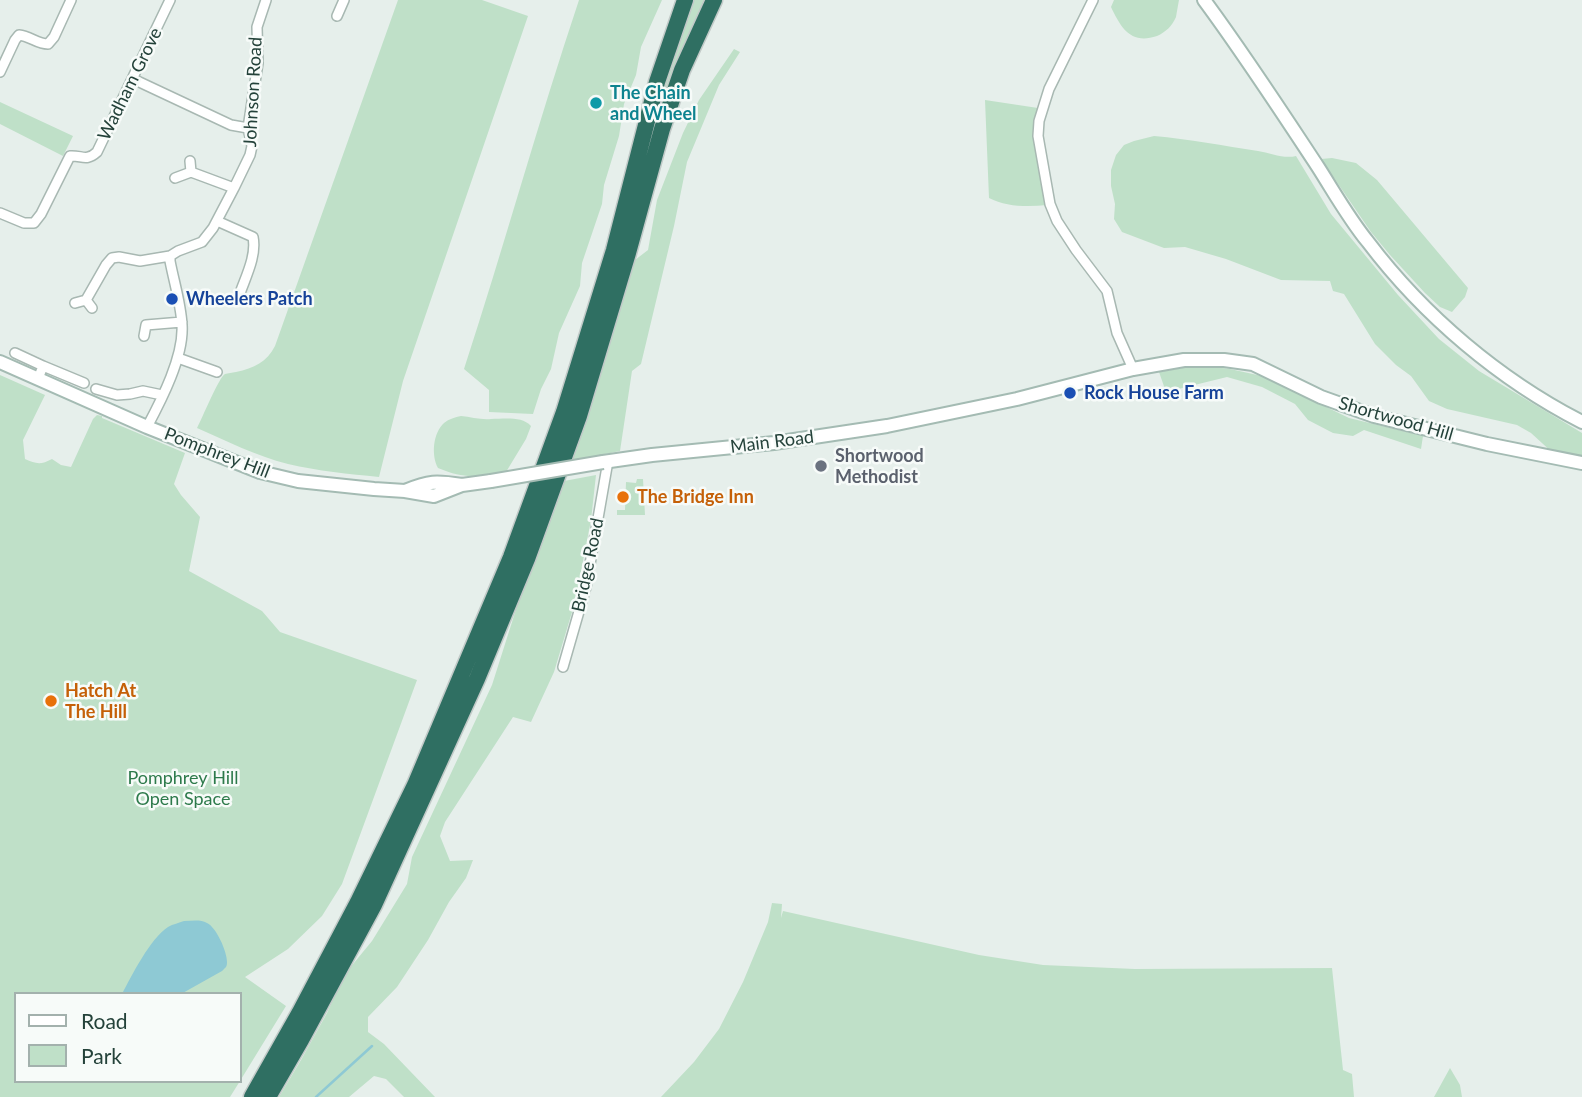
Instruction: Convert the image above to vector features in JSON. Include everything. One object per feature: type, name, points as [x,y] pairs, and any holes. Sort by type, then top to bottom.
[{"type":"highway","points":[[252,1097],[358,902],[409,796],[511,557],[564,412],[614,250],[657,82],[685,0]]},
{"type":"highway","points":[[268,1097],[374,905],[477,679],[517,583],[579,416],[662,129],[682,70],[714,0]]},
{"type":"main road","points":[[1204,0],[1241,51],[1366,241],[1395,276],[1475,352],[1534,394],[1582,422]]},
{"type":"main road","name":"Shortwood Hill","points":[[1133,369],[1184,360],[1224,360],[1253,364],[1321,397],[1374,416],[1496,446],[1582,463]]},
{"type":"main road","name":"Pomphrey Hill","points":[[0,362],[147,427],[260,472],[298,481],[405,491],[433,481],[462,485],[491,481]]},
{"type":"main road","name":"Main Road","points":[[491,481],[652,455],[774,443],[887,426],[1017,399],[1133,369]]},
{"type":"street","points":[[0,72],[19,35],[48,44],[71,0]]},
{"type":"street","name":"Johnson Road","points":[[170,256],[202,242],[217,221],[252,146],[248,128],[258,63],[257,27],[266,0]]},
{"type":"street","points":[[337,16],[344,0]]},
{"type":"street","points":[[1093,0],[1049,89],[1039,121],[1038,136],[1050,204],[1057,221],[1107,291],[1117,333],[1133,369]]},
{"type":"street","name":"Wadham Grove","points":[[0,213],[24,223],[34,223],[70,156],[92,157],[97,152],[168,1]]},
{"type":"street","points":[[133,79],[231,125],[248,128]]},
{"type":"street","points":[[190,161],[191,172]]},
{"type":"street","points":[[175,178],[191,172],[234,188]]},
{"type":"street","points":[[217,221],[253,237],[254,252],[239,296]]},
{"type":"street","points":[[75,303],[89,304],[106,265],[112,258],[140,261],[170,256],[182,322],[182,344],[147,427]]},
{"type":"street","points":[[144,336],[144,321],[182,322]]},
{"type":"street","points":[[15,353],[84,383]]},
{"type":"street","points":[[178,358],[217,372]]},
{"type":"street","points":[[38,379],[43,366]]},
{"type":"street","points":[[96,389],[117,395],[142,391],[162,395]]},
{"type":"street","name":"Bridge Road","points":[[563,667],[586,587],[605,462]]},
{"type":"green space","points":[[398,0],[482,0],[528,16],[403,381],[379,477],[276,461],[197,428],[222,377],[259,364],[275,346]]},
{"type":"green space","points":[[579,0],[662,0],[641,47],[636,75],[624,104],[619,136],[604,185],[602,204],[582,263],[580,286],[559,333],[551,369],[533,414],[489,412],[489,390],[464,369]]},
{"type":"green space","points":[[692,0],[708,0],[609,295],[485,645],[348,934],[482,647]]},
{"type":"green space","points":[[1114,0],[1179,0],[1176,17],[1163,33],[1140,38],[1123,28],[1111,7]]},
{"type":"green space","points":[[734,49],[740,52],[719,85],[687,162],[641,364],[632,371],[620,451],[571,461],[635,260],[648,250],[657,200],[683,133],[699,100]]},
{"type":"green space","points":[[985,100],[1038,108],[1034,144],[1047,205],[1017,206],[989,198]]},
{"type":"green space","points":[[0,102],[73,136],[63,156],[0,124]]},
{"type":"green space","points":[[1154,136],[1296,156],[1331,214],[1398,295],[1439,339],[1479,371],[1582,433],[1582,459],[1554,454],[1531,433],[1517,425],[1447,409],[1429,401],[1411,376],[1375,344],[1344,294],[1333,291],[1330,281],[1281,280],[1226,259],[1185,247],[1164,248],[1122,232],[1114,219],[1115,204],[1111,186],[1111,170],[1116,155],[1124,145]]},
{"type":"green space","points":[[1332,158],[1356,163],[1377,180],[1468,288],[1465,297],[1452,312],[1440,307],[1425,293],[1371,232],[1321,159]]},
{"type":"green space","points":[[1199,365],[1262,376],[1349,418],[1423,436],[1421,449],[1364,430],[1353,436],[1333,433],[1308,420],[1295,404],[1262,387],[1227,377],[1166,392],[1159,372]]},
{"type":"green space","name":"Pomphrey Hill Open Space","points":[[0,375],[45,395],[23,440],[25,459],[38,463],[52,459],[71,467],[97,415],[185,453],[174,484],[200,517],[189,571],[262,611],[280,632],[417,680],[342,884],[322,916],[288,949],[245,977],[286,1006],[242,1078],[242,992],[14,992],[14,1083],[239,1083],[230,1097],[0,1097]]},
{"type":"green space","points":[[461,416],[518,419],[531,426],[506,472],[464,476],[438,468],[434,451],[437,432],[452,418]]},
{"type":"green space","points":[[596,475],[591,520],[575,602],[554,672],[531,722],[513,717],[445,822],[440,836],[450,861],[473,860],[466,878],[397,987],[368,1017],[368,1032],[384,1044],[435,1097],[404,1097],[386,1079],[374,1076],[349,1097],[279,1097],[327,1013],[344,975],[372,941],[407,884],[412,857],[492,685],[519,600],[564,481]]},
{"type":"green space","points":[[637,479],[643,479],[645,515],[617,515],[617,510],[625,510],[626,482],[636,483]]},
{"type":"green space","points":[[772,903],[782,904],[781,918],[783,911],[979,955],[1043,965],[1135,969],[1332,968],[1343,1070],[1352,1074],[1354,1097],[661,1097],[694,1062],[719,1029],[743,982],[768,922]]},
{"type":"green space","points":[[1450,1068],[1460,1085],[1462,1097],[1434,1097]]},
{"type":"water","points":[[184,921],[202,921],[210,925],[225,952],[225,968],[185,992],[123,992],[142,958],[168,927]]},
{"type":"waterway","points":[[316,1097],[372,1046]]},
{"type":"place","name":"The Chain and Wheel","points":[[596,103]]},
{"type":"place","name":"Wheelers Patch","points":[[172,299]]},
{"type":"place","name":"Rock House Farm","points":[[1070,393]]},
{"type":"place","name":"Shortwood Methodist","points":[[821,466]]},
{"type":"place","name":"The Bridge Inn","points":[[623,497]]},
{"type":"place","name":"Hatch At The Hill","points":[[51,701]]}]
